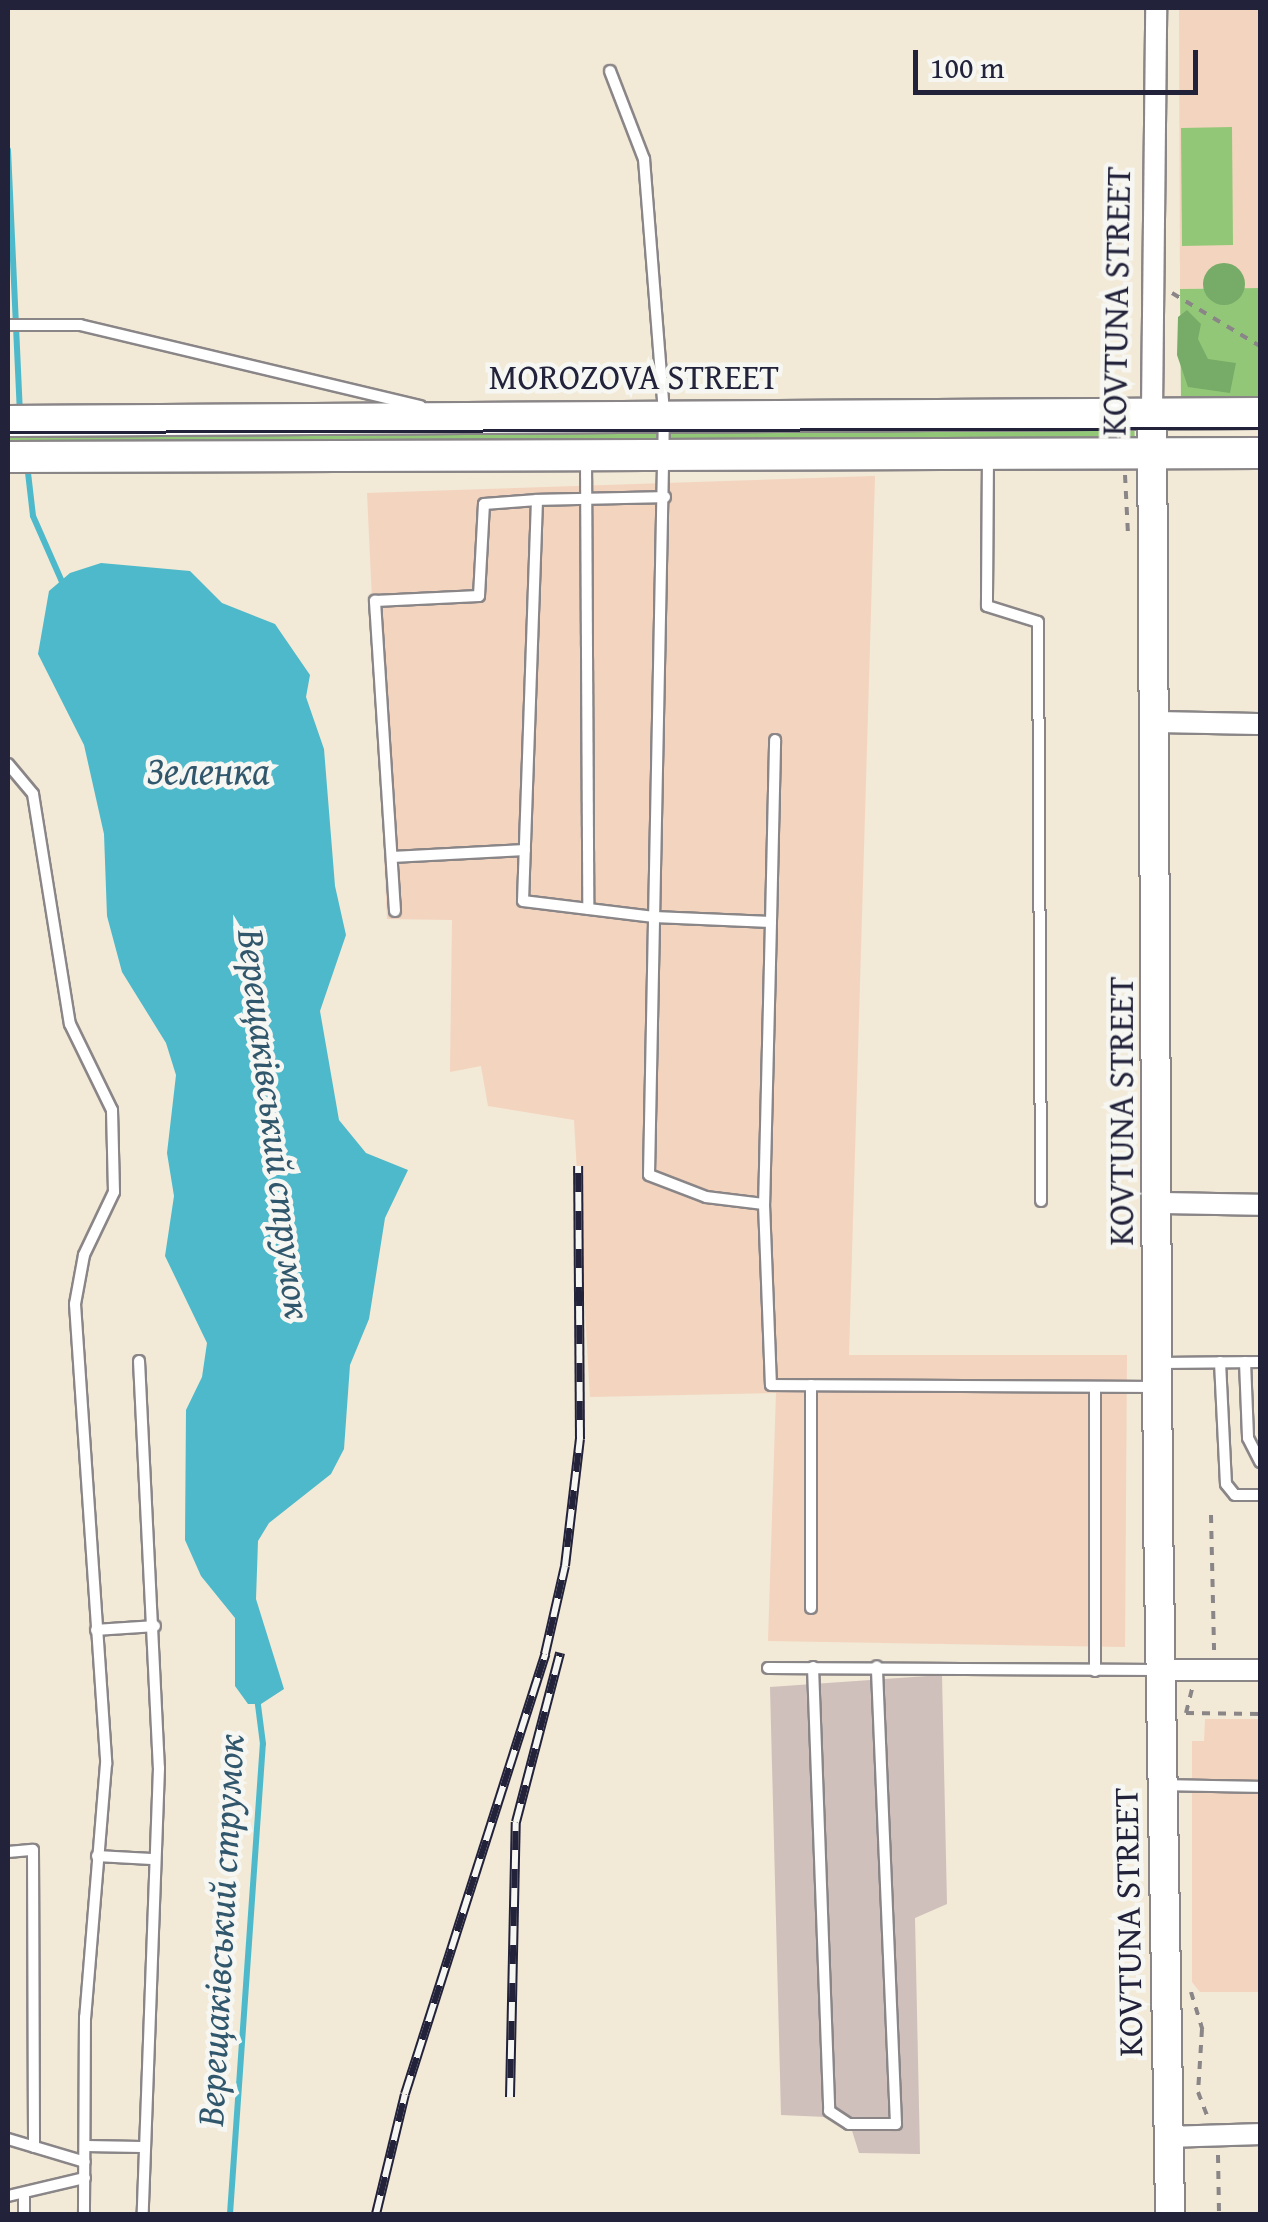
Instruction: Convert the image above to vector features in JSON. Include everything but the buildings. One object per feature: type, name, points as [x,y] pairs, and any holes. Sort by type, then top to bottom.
[{"type":"main road","name":"MOROZOVA STREET","points":[[17,422],[1260,412]]},
{"type":"main road","points":[[17,457],[664,458],[1260,453]]},
{"type":"street","name":"KOVTUNA STREET","points":[[1156,8],[1152,452],[1160,1203],[1160,1670],[1170,2214]]},
{"type":"street","points":[[1155,722],[1260,724]]},
{"type":"street","points":[[1160,1203],[1260,1205]]},
{"type":"street","points":[[1160,1670],[1260,1670]]},
{"type":"street","points":[[1169,2138],[1260,2134]]},
{"type":"lane","points":[[610,71],[644,159],[664,414],[650,1175],[706,1197],[764,1204]]},
{"type":"lane","points":[[8,325],[80,325],[450,416]]},
{"type":"lane","points":[[988,454],[987,606],[1038,622],[1041,1200]]},
{"type":"lane","points":[[585,458],[589,499],[588,909]]},
{"type":"lane","points":[[395,911],[375,601],[479,596],[484,504],[664,497]]},
{"type":"lane","points":[[537,500],[523,900],[654,918],[771,922]]},
{"type":"lane","points":[[774,740],[764,1204],[771,1385],[1095,1387],[1220,1362],[1260,1362]]},
{"type":"lane","points":[[8,764],[34,794],[70,1024],[112,1110],[114,1192],[84,1255],[74,1304],[106,1764],[84,2017],[84,2214]]},
{"type":"lane","points":[[392,857],[525,850]]},
{"type":"lane","points":[[140,1361],[159,1768],[151,1858],[141,2146],[143,2214]]},
{"type":"lane","points":[[1220,1362],[1226,1484],[1235,1495],[1260,1495]]},
{"type":"lane","points":[[1245,1362],[1248,1438],[1260,1462]]},
{"type":"lane","points":[[811,1386],[811,1608]]},
{"type":"lane","points":[[1094,1670],[1095,1387]]},
{"type":"lane","points":[[96,1630],[155,1626]]},
{"type":"lane","points":[[813,1667],[830,2110],[849,2124],[896,2124],[877,1666]]},
{"type":"lane","points":[[768,1668],[1160,1670]]},
{"type":"lane","points":[[1163,1784],[1260,1787]]},
{"type":"lane","points":[[8,1852],[33,1850],[34,2147]]},
{"type":"lane","points":[[97,1856],[151,1858]]},
{"type":"lane","points":[[8,2140],[85,2162]]},
{"type":"lane","points":[[86,2146],[141,2146]]},
{"type":"lane","points":[[8,2196],[24,2196],[85,2178]]},
{"type":"lane","points":[[24,2196],[24,2214]]},
{"type":"path","points":[[1168,290],[1260,346]]},
{"type":"path","points":[[1124,468],[1128,540]]},
{"type":"path","points":[[1186,1731],[1186,1713],[1200,1670],[1214,1650],[1211,1515]]},
{"type":"path","points":[[1186,1713],[1260,1714]]},
{"type":"path","points":[[1187,1986],[1202,2029],[1198,2092],[1217,2136],[1218,2214]]},
{"type":"shaded area","points":[[1179,8],[1260,8],[1260,288],[1180,289]]},
{"type":"shaded area","points":[[875,476],[849,1355],[1127,1355],[1125,1647],[768,1641],[776,1393],[590,1397],[574,1120],[488,1106],[481,1066],[450,1072],[452,920],[387,919],[367,493]]},
{"type":"shaded area","points":[[942,1675],[947,1904],[915,1918],[920,2154],[859,2153],[848,2118],[781,2115],[770,1687]]},
{"type":"shaded area","points":[[1205,1719],[1260,1719],[1260,1992],[1200,1992],[1192,1982],[1192,1741],[1204,1741]]},
{"type":"green space","points":[[1232,127],[1233,245],[1182,246],[1181,128]]},
{"type":"green space","points":[[1224,263],[1239,269],[1245,284],[1239,299],[1224,305],[1209,299],[1203,284],[1209,269]]},
{"type":"green space","points":[[1260,288],[1260,398],[1181,399],[1180,289]]},
{"type":"green space","points":[[1187,310],[1201,324],[1198,339],[1208,359],[1236,363],[1230,393],[1188,387],[1177,355],[1178,317]]},
{"type":"green space","points":[[1134,418],[1135,446],[669,448],[668,425]]},
{"type":"green space","points":[[657,421],[656,448],[8,449],[8,426]]},
{"type":"water","name":"Зеленка","points":[[101,563],[190,571],[222,603],[275,624],[310,675],[306,697],[324,749],[335,886],[346,935],[320,1011],[339,1120],[366,1153],[408,1170],[385,1218],[369,1319],[350,1365],[344,1449],[331,1474],[269,1523],[258,1541],[256,1599],[284,1689],[261,1704],[248,1704],[235,1686],[235,1618],[201,1576],[185,1540],[186,1410],[202,1377],[207,1343],[165,1256],[174,1196],[167,1153],[176,1075],[166,1043],[122,972],[107,916],[104,834],[84,745],[38,654],[49,591],[70,573]]},
{"type":"waterway","name":"Верещаківський струмок","points":[[8,150],[20,411]]},
{"type":"waterway","name":"Верещаківський струмок","points":[[27,464],[33,516],[63,584]]},
{"type":"waterway","name":"Верещаківський струмок","points":[[230,2214],[263,1744],[257,1697]]},
{"type":"tram line","points":[[8,432],[1260,428]]},
{"type":"railway","points":[[376,2214],[405,2094],[545,1654],[565,1566],[580,1439],[578,1166]]},
{"type":"railway","points":[[510,2097],[516,1822],[560,1653]]}]
